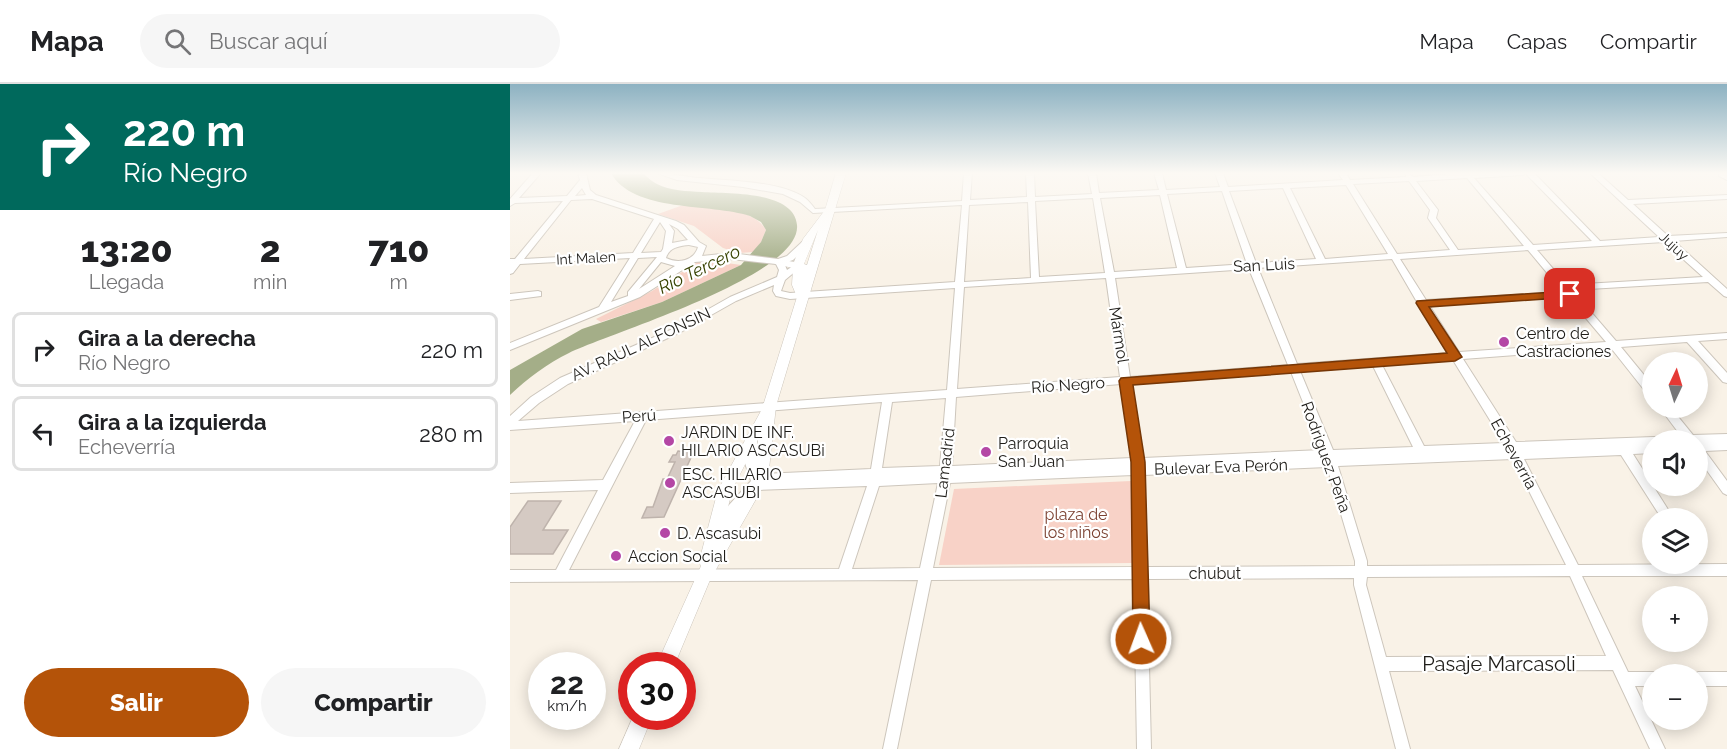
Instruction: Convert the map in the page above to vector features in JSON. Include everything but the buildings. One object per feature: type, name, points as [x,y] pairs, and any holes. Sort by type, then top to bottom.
[{"type":"main road","points":[[671,652],[704,576],[759,482],[769,406],[831,204]]},
{"type":"main road","points":[[799,265],[814,225],[828,212]]},
{"type":"main road","points":[[779,262],[799,265],[807,269],[804,290]]},
{"type":"main road","points":[[704,576],[725,490],[769,406]]},
{"type":"main road","points":[[629,749],[637,730]]},
{"type":"street","points":[[510,270],[514,262],[564,204]]},
{"type":"street","points":[[510,347],[602,311],[654,286],[701,253],[698,244],[681,227],[613,204]]},
{"type":"street","points":[[807,204],[813,211],[814,225]]},
{"type":"street","points":[[813,211],[950,204]]},
{"type":"street","name":"Lamadrid","points":[[890,749],[945,474],[966,204]]},
{"type":"street","points":[[1031,204],[1035,279]]},
{"type":"street","name":"Mármol","points":[[1097,204],[1110,274],[1138,466],[1144,749]]},
{"type":"street","points":[[1165,204],[1182,270]]},
{"type":"street","name":"Rodriguez Peña","points":[[1230,204],[1252,265],[1330,458],[1361,561],[1360,585],[1403,749]]},
{"type":"street","points":[[1294,204],[1322,262]]},
{"type":"street","name":"Echeverría","points":[[1361,204],[1514,450],[1575,571],[1579,585],[1658,749]]},
{"type":"street","points":[[1430,204],[1434,210],[1432,218],[1456,253]]},
{"type":"street","points":[[1493,204],[1642,379]]},
{"type":"street","points":[[1561,204],[1599,243]]},
{"type":"street","name":"Jujuy","points":[[1628,204],[1727,294]]},
{"type":"street","points":[[625,300],[643,283],[664,253],[670,231],[660,220]]},
{"type":"street","points":[[602,311],[660,220]]},
{"type":"street","name":"San Luis","points":[[804,290],[960,284],[1727,235]]},
{"type":"street","points":[[664,253],[684,242],[698,244],[731,256]]},
{"type":"street","points":[[664,253],[669,264],[731,256],[779,262],[790,258],[806,243]]},
{"type":"street","name":"Int Malen","points":[[514,262],[664,253]]},
{"type":"street","points":[[779,262],[783,270],[777,288],[779,294],[804,290]]},
{"type":"street","name":"AV. RAUL ALFONSIN","points":[[510,422],[535,400],[564,381],[678,330],[733,299],[780,279],[799,265]]},
{"type":"street","points":[[1421,303],[1710,279]]},
{"type":"street","points":[[510,297],[538,294]]},
{"type":"street","name":"Río Negro","points":[[769,406],[1727,336]]},
{"type":"street","points":[[510,337],[526,339]]},
{"type":"street","points":[[1690,339],[1727,379]]},
{"type":"street","points":[[1376,362],[1420,450]]},
{"type":"street","points":[[844,573],[875,476],[888,397]]},
{"type":"street","name":"Perú","points":[[510,426],[769,406]]},
{"type":"street","points":[[559,576],[643,416]]},
{"type":"street","points":[[1673,418],[1683,430]]},
{"type":"street","points":[[714,535],[733,508],[759,482],[751,463],[752,437]]},
{"type":"street","name":"Bulevar Eva Perón","points":[[1708,441],[1727,438]]},
{"type":"street","name":"Bulevar Eva Perón","points":[[759,482],[1514,450],[1642,442]]},
{"type":"street","name":"Bulevar Eva Perón","points":[[1708,445],[1727,446]]},
{"type":"street","name":"Bulevar Eva Perón","points":[[1330,458],[1420,450],[1642,449]]},
{"type":"street","points":[[1624,450],[1661,508]]},
{"type":"street","points":[[1708,464],[1727,490]]},
{"type":"street","points":[[510,488],[607,485]]},
{"type":"street","name":"chubut","points":[[1708,568],[1727,570]]},
{"type":"street","name":"chubut","points":[[510,576],[844,573],[1361,573],[1642,569]]},
{"type":"street","name":"Pasaje Marcasoli","points":[[1381,664],[1617,663]]},
{"type":"street","points":[[1625,679],[1642,679]]},
{"type":"street","points":[[1708,679],[1727,679]]},
{"type":"green space","points":[[686,204],[719,208],[751,216],[766,230],[761,242],[753,252],[739,253],[723,248],[694,226],[658,214]]},
{"type":"green space","points":[[698,262],[741,265],[662,302],[601,322],[596,319],[652,291]]},
{"type":"green space","name":"plaza de los niños","points":[[1131,481],[1132,563],[939,565],[954,489]]},
{"type":"shaded area","points":[[669,204],[782,204],[793,214],[797,225],[790,244],[769,264],[738,283],[700,301],[569,353],[538,372],[510,395],[510,370],[582,329],[662,302],[741,265],[761,242],[766,230],[761,222],[750,216]]},
{"type":"place","name":"Centro de Castraciones","points":[[1504,342]]},
{"type":"place","name":"JARDIN DE INF. HILARIO ASCASUBi","points":[[669,441]]},
{"type":"place","name":"Parroquia San Juan","points":[[986,452]]},
{"type":"place","name":"ESC. HILARIO ASCASUBI","points":[[670,483]]},
{"type":"place","name":"D. Ascasubi","points":[[665,533]]},
{"type":"place","name":"Accion Social","points":[[616,556]]},
{"type":"route","points":[[1141,639],[1138,462],[1126,381],[1455,357],[1421,303],[1570,294]]},
{"type":"water label","name":"Río Tercero","points":[[699,269]]}]
